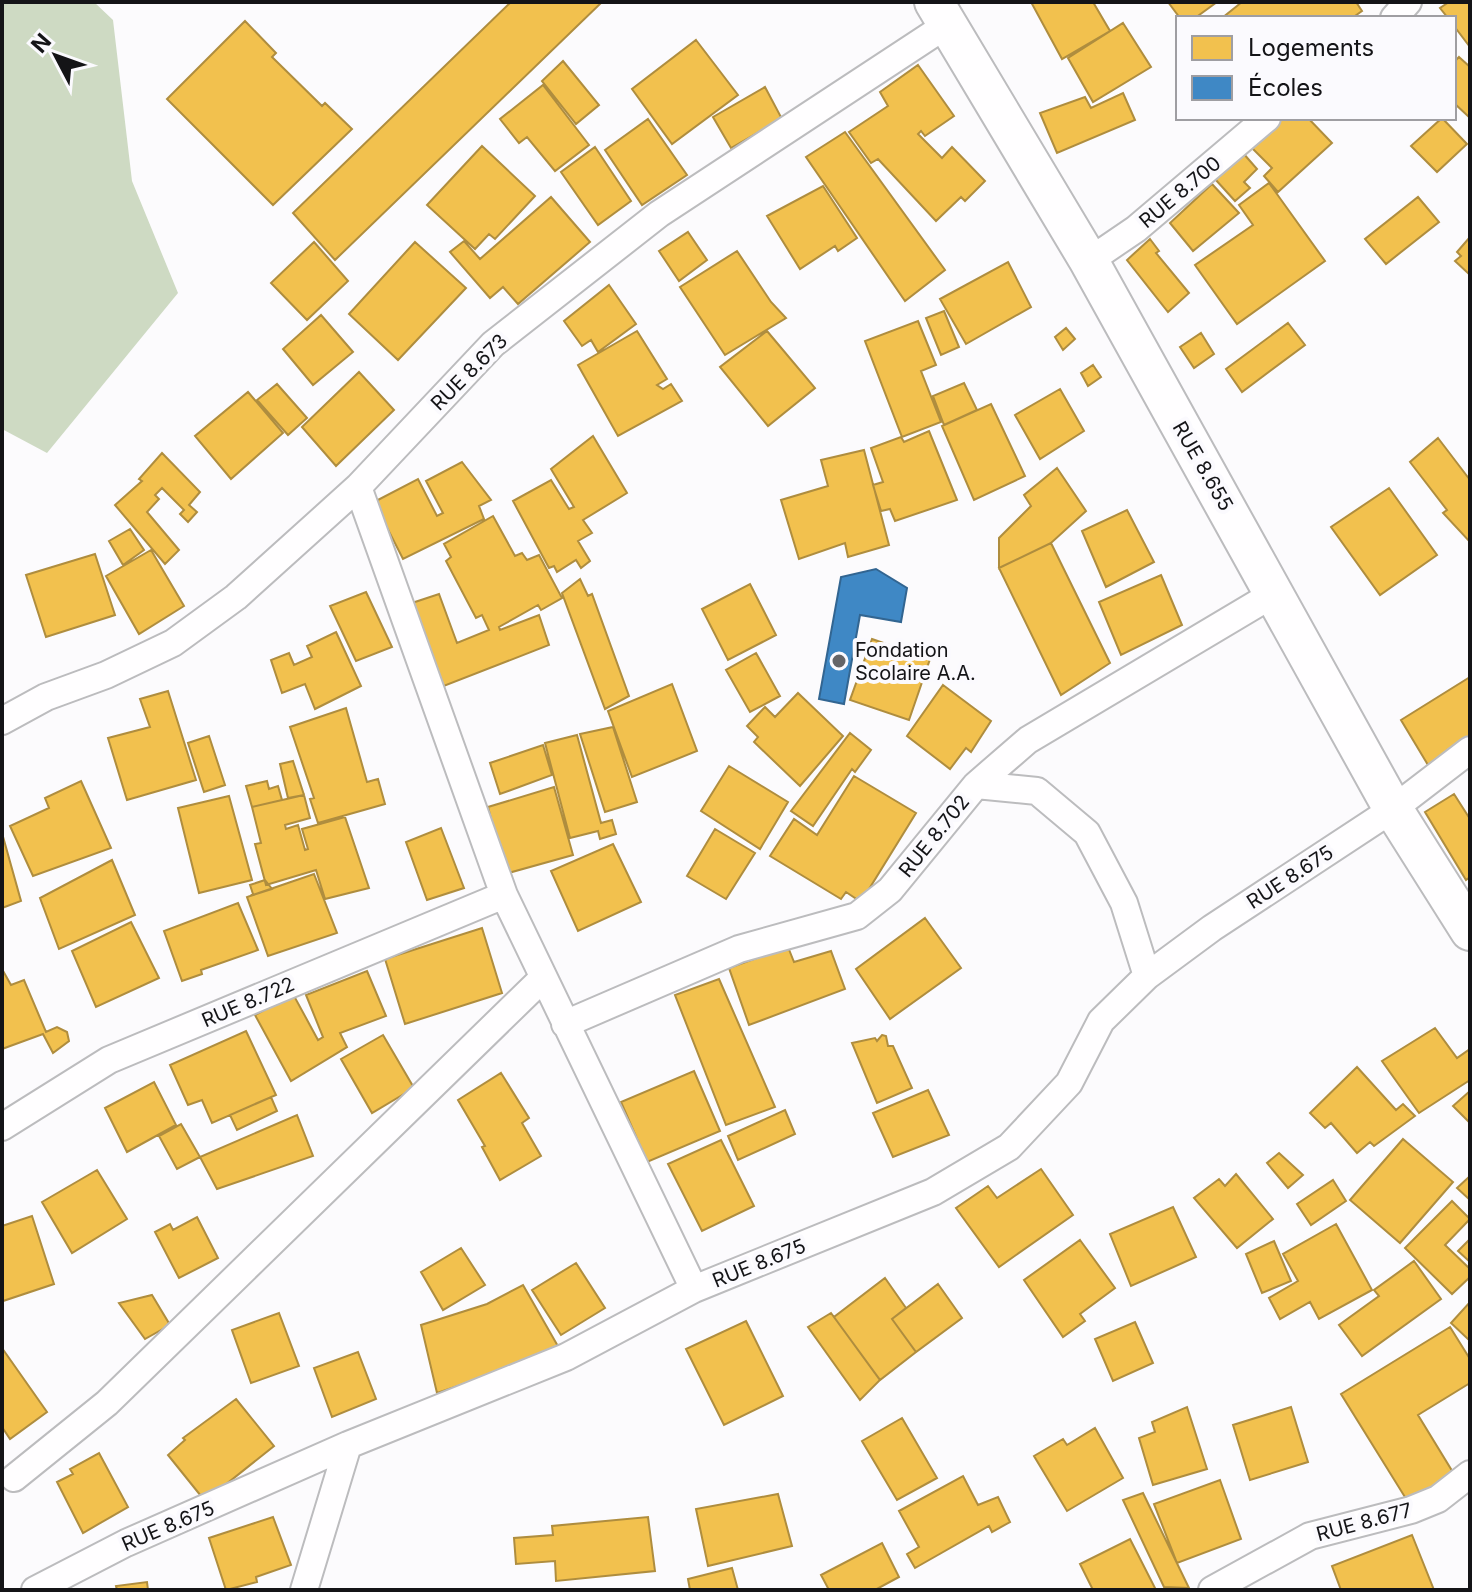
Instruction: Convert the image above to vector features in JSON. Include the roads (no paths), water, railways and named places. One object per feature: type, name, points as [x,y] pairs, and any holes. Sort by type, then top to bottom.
[{"type":"street","name":"RUE 8.655","points":[[940,14],[1089,261],[1393,809],[1470,931]]},
{"type":"street","name":"RUE 8.673","points":[[2,721],[46,697],[106,675],[173,643],[236,597],[358,487],[493,344],[647,223],[940,14]]},
{"type":"street","name":"RUE 8.700","points":[[1089,261],[1136,229],[1265,120]]},
{"type":"street","points":[[358,487],[504,895],[694,1289]]},
{"type":"street","name":"RUE 8.702","points":[[565,1024],[739,949],[857,916],[890,890],[976,785],[1028,740],[1275,593]]},
{"type":"street","name":"RUE 8.675","points":[[35,1590],[126,1543],[348,1445],[566,1357],[694,1289],[933,1192],[1009,1147],[1069,1083],[1101,1021],[1147,976],[1212,928],[1393,809],[1470,750]]},
{"type":"street","points":[[976,785],[1037,791],[1087,833],[1124,903],[1147,976]]},
{"type":"street","name":"RUE 8.722","points":[[2,1127],[109,1060],[504,895]]},
{"type":"street","points":[[14,1478],[107,1403],[542,979]]},
{"type":"street","points":[[304,1590],[348,1445]]},
{"type":"street","name":"RUE 8.677","points":[[1212,1590],[1310,1536],[1411,1510],[1438,1499],[1470,1474]]},
{"type":"place","name":"Fondation Scolaire A.A.","points":[[839,661]]}]
